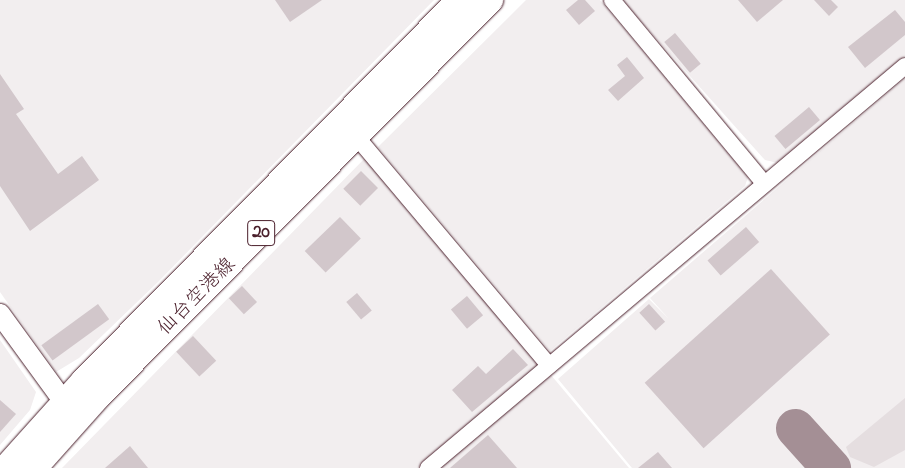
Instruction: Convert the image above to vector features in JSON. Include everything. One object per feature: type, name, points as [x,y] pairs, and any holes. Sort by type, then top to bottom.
[{"type":"main road","name":"仙台空港線","points":[[350,129],[460,0]]},
{"type":"main road","name":"仙台空港線","points":[[6,468],[70,410],[350,129],[490,0]]},
{"type":"main road","name":"仙台空港線","points":[[34,468],[70,410]]},
{"type":"street","points":[[612,0],[764,183]]},
{"type":"street","points":[[428,468],[905,66]]},
{"type":"street","points":[[350,129],[550,365]]},
{"type":"street","points":[[0,314],[70,410]]},
{"type":"shaded area","points":[[0,0],[434,0],[158,282],[79,358],[56,372],[0,292]]},
{"type":"shaded area","points":[[526,0],[600,0],[748,177],[745,186],[550,351],[378,147]]},
{"type":"shaded area","points":[[622,0],[905,0],[905,56],[778,163],[765,160]]},
{"type":"shaded area","points":[[905,78],[905,468],[632,468],[558,379],[649,299],[669,319],[650,298]]},
{"type":"shaded area","points":[[366,157],[540,364],[418,468],[62,468]]},
{"type":"shaded area","points":[[0,340],[36,392],[30,410],[0,445]]},
{"type":"shaded area","points":[[551,375],[629,468],[440,468]]},
{"type":"shaded area","points":[[905,398],[905,450],[874,467],[850,457],[846,447]]},
{"type":"building","points":[[275,0],[322,0],[290,22]]},
{"type":"building","points":[[578,0],[585,0],[595,11],[579,25],[566,10]]},
{"type":"building","points":[[738,0],[783,0],[757,22]]},
{"type":"building","points":[[814,0],[831,0],[838,7],[829,16]]},
{"type":"building","points":[[895,10],[905,22],[905,35],[865,68],[848,47]]},
{"type":"building","points":[[675,33],[701,64],[690,73],[664,42]]},
{"type":"building","points":[[627,57],[644,78],[618,101],[608,90],[625,76],[617,65]]},
{"type":"building","points":[[0,74],[24,109],[16,114],[58,174],[82,156],[99,180],[30,231],[0,186]]},
{"type":"building","points":[[809,107],[820,120],[785,149],[775,136]]},
{"type":"building","points":[[361,171],[378,188],[360,206],[343,189]]},
{"type":"building","points":[[340,217],[361,239],[326,273],[305,251]]},
{"type":"building","points":[[746,227],[759,242],[721,276],[708,260]]},
{"type":"building","points":[[771,269],[830,334],[704,448],[645,383]]},
{"type":"building","points":[[242,286],[257,302],[244,314],[229,298]]},
{"type":"building","points":[[357,293],[372,311],[361,320],[346,302]]},
{"type":"building","points":[[467,296],[483,315],[467,329],[451,309]]},
{"type":"building","points":[[98,304],[109,319],[53,361],[41,345]]},
{"type":"building","points":[[649,304],[665,322],[655,331],[639,313]]},
{"type":"building","points":[[193,336],[216,361],[199,377],[176,352]]},
{"type":"building","points":[[513,349],[528,365],[472,412],[452,390],[478,366],[486,374]]},
{"type":"building","points":[[0,400],[16,414],[0,432]]},
{"type":"building","points":[[488,435],[517,468],[450,468]]},
{"type":"building","points":[[130,446],[148,468],[105,468]]},
{"type":"building","points":[[658,452],[672,468],[638,468]]},
{"type":"taxiway","points":[[795,428],[831,468]]}]
